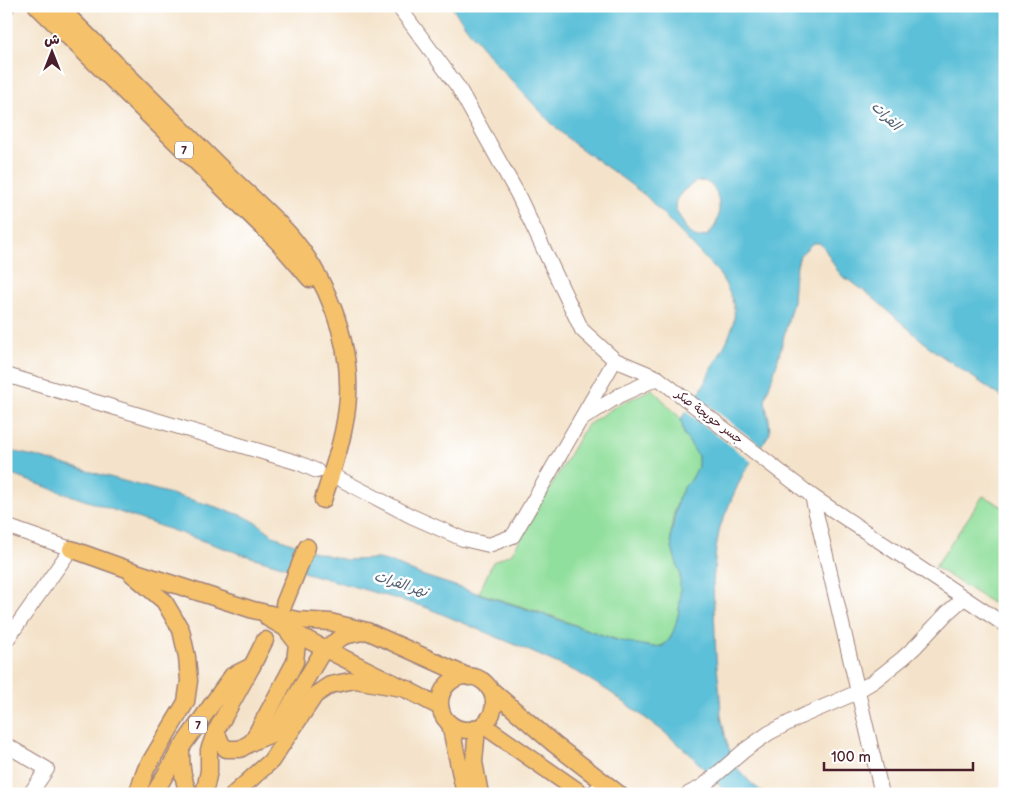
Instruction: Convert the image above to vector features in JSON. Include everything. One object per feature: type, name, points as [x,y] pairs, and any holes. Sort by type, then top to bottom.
[{"type":"main road","name":"7","points":[[37,6],[278,242],[328,297]]},
{"type":"main road","name":"7","points":[[58,6],[288,234],[313,268],[328,297],[342,333],[346,354],[348,397],[340,447],[323,500]]},
{"type":"main road","points":[[284,604],[307,547]]},
{"type":"main road","points":[[70,549],[127,570],[253,610],[297,620],[330,622],[367,631],[477,678],[583,768],[618,792]]},
{"type":"main road","points":[[127,570],[164,601],[181,630],[187,657],[189,681],[186,702],[146,769],[137,794]]},
{"type":"main road","points":[[253,610],[287,630],[408,689],[440,707]]},
{"type":"main road","points":[[252,742],[295,662],[297,643],[287,630]]},
{"type":"main road","points":[[216,731],[226,749],[240,749],[274,733],[324,649],[344,636],[367,631]]},
{"type":"main road","name":"7","points":[[204,794],[209,750],[216,731],[265,640]]},
{"type":"main road","name":"7","points":[[154,794],[181,748],[232,676],[252,666]]},
{"type":"main road","points":[[469,676],[454,680],[443,691],[440,699],[440,707],[446,720],[458,729],[468,730],[480,727],[489,719],[494,703],[493,694],[489,687]]},
{"type":"main road","points":[[234,794],[271,761],[315,695],[330,685],[355,680],[408,689]]},
{"type":"main road","points":[[450,724],[465,794]]},
{"type":"main road","points":[[480,727],[474,762],[480,794]]},
{"type":"main road","points":[[480,727],[582,794]]},
{"type":"main road","points":[[181,748],[181,766],[189,794]]},
{"type":"street","name":"جسر حويجة صكر","points":[[398,6],[458,87],[517,193],[582,330],[615,360],[658,378],[812,496],[1005,626]]},
{"type":"street","points":[[338,478],[411,516],[462,539],[488,545],[513,536],[615,360]]},
{"type":"street","points":[[6,375],[280,457],[317,471]]},
{"type":"street","points":[[579,420],[620,395],[658,378]]},
{"type":"street","points":[[812,496],[882,794]]},
{"type":"street","points":[[6,526],[70,549],[6,641]]},
{"type":"street","points":[[688,794],[703,786],[745,750],[769,734],[791,721],[858,691],[903,658],[964,598]]},
{"type":"street","points":[[6,745],[47,769],[30,794]]},
{"type":"street","points":[[592,794],[600,787],[618,792]]},
{"type":"green space","points":[[652,389],[681,419],[684,434],[698,457],[697,469],[680,495],[672,523],[671,542],[680,574],[681,591],[679,612],[669,640],[663,645],[654,647],[641,646],[479,593],[493,562],[512,553],[586,426],[616,406]]},
{"type":"green space","points":[[983,496],[1005,508],[1005,611],[935,567]]},
{"type":"water","points":[[451,6],[1005,6],[1005,399],[933,350],[871,296],[844,278],[823,246],[819,243],[813,243],[800,255],[795,273],[793,301],[765,401],[770,433],[743,474],[720,527],[713,583],[721,716],[727,744],[738,769],[765,794],[728,794],[688,752],[610,692],[579,673],[516,645],[425,607],[244,555],[6,473],[6,450],[34,456],[244,516],[276,537],[318,553],[346,560],[378,559],[391,562],[421,575],[616,640],[653,647],[663,646],[670,639],[675,627],[680,600],[680,574],[672,548],[673,524],[678,499],[698,467],[698,456],[684,434],[681,419],[701,390],[731,332],[734,316],[732,298],[718,272],[646,196],[573,143],[554,126],[474,37]],"holes":[[[704,181],[716,193],[718,200],[718,219],[708,235],[697,238],[688,232],[675,208],[676,200],[683,191],[695,182]]]},
{"type":"pier","points":[[695,395],[763,447],[753,463],[684,410]]},
{"type":"water label","name":"الفرات","points":[[886,116]]},
{"type":"water label","name":"نهر الفرات","points":[[401,584]]}]
